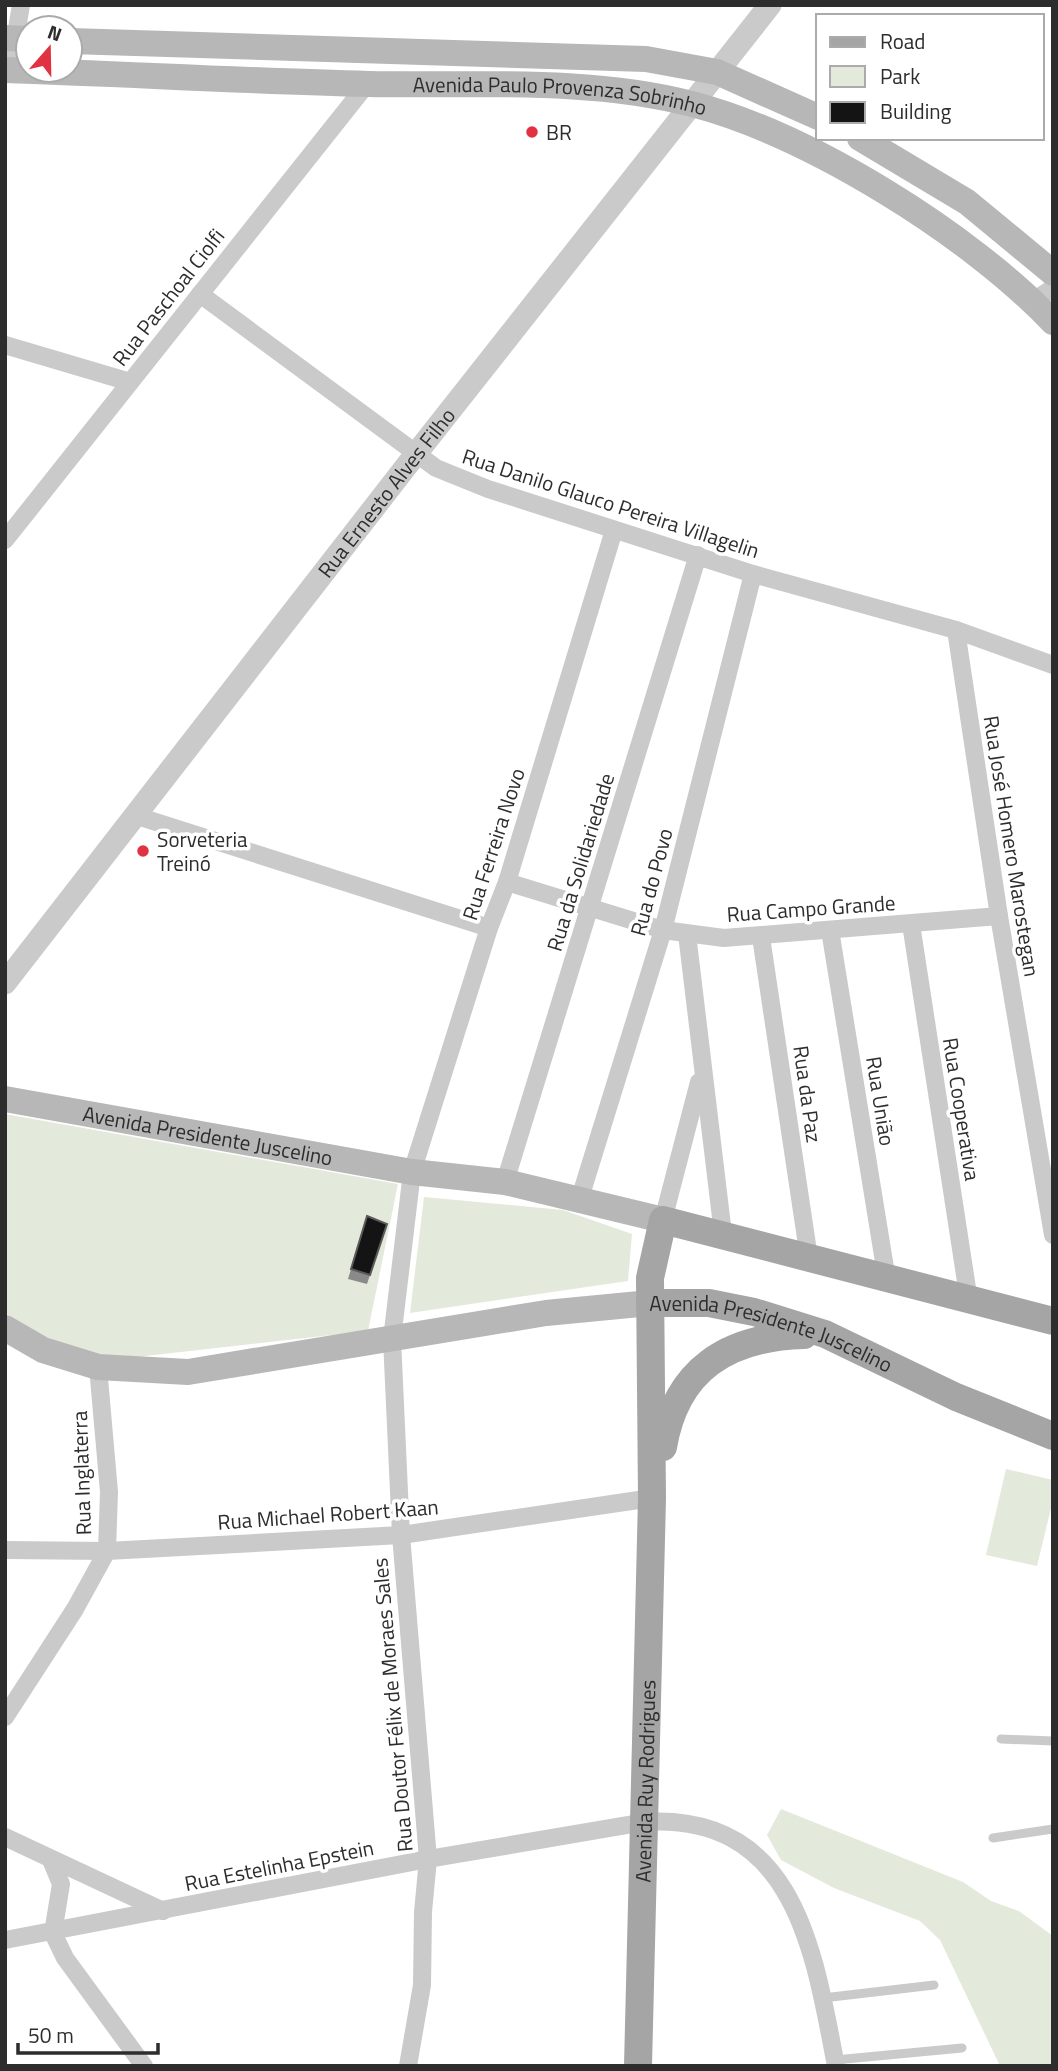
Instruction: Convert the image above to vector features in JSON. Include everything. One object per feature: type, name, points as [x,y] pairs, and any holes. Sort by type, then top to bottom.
[{"type":"main road","name":"Avenida Paulo Provenza Sobrinho","points":[[84,42],[646,59],[717,72],[816,116]]},
{"type":"main road","name":"Avenida Paulo Provenza Sobrinho","points":[[8,70],[367,84],[563,87],[616,91],[692,104],[761,130],[894,197],[1043,295],[1053,321]]},
{"type":"main road","points":[[863,140],[967,202],[1053,273]]},
{"type":"main road","name":"Avenida Presidente Juscelino","points":[[5,1099],[412,1171],[505,1182],[723,1234],[887,1280],[1053,1321]]},
{"type":"main road","name":"Avenida Ruy Rodrigues","points":[[638,2066],[652,1498],[650,1278],[663,1220]]},
{"type":"main road","name":"Avenida Presidente Juscelino","points":[[5,1328],[43,1350],[99,1367],[188,1372],[546,1312],[650,1303],[709,1303],[754,1312],[825,1334],[956,1397],[1053,1436]]},
{"type":"main road","name":"Avenida Ruy Rodrigues","points":[[652,1498],[667,1418],[690,1380],[724,1351],[744,1343],[774,1335],[825,1334]]},
{"type":"street","name":"Rua Ernesto Alves Filho","points":[[5,983],[770,5]]},
{"type":"street","points":[[8,70],[14,46]]},
{"type":"street","name":"Rua Paschoal Ciolfi","points":[[5,540],[367,84]]},
{"type":"street","name":"Rua Danilo Glauco Pereira Villagelin","points":[[200,294],[415,456],[436,468],[488,489],[614,530],[753,574],[956,629],[1053,665]]},
{"type":"street","points":[[5,345],[130,382]]},
{"type":"street","name":"Rua Ferreira Novo","points":[[412,1171],[489,928],[507,881],[614,530]]},
{"type":"street","name":"Rua da Solidariedade","points":[[505,1182],[698,555]]},
{"type":"street","name":"Rua do Povo","points":[[580,1198],[663,930],[753,574]]},
{"type":"street","name":"Rua José Homero Marostegan","points":[[956,629],[999,916],[1053,1235]]},
{"type":"street","points":[[137,816],[489,928]]},
{"type":"street","name":"Rua Campo Grande","points":[[507,881],[663,930],[724,938],[999,916]]},
{"type":"street","name":"Rua Cooperativa","points":[[911,924],[969,1301]]},
{"type":"street","name":"Rua União","points":[[830,930],[887,1280]]},
{"type":"street","points":[[687,934],[723,1234]]},
{"type":"street","name":"Rua da Paz","points":[[761,937],[809,1258]]},
{"type":"street","points":[[663,1220],[702,1072]]},
{"type":"street","points":[[392,1339],[412,1171]]},
{"type":"street","name":"Rua Doutor Félix de Moraes Sales","points":[[392,1339],[401,1535],[428,1859],[423,1912],[422,1985],[408,2066]]},
{"type":"street","name":"Rua Inglaterra","points":[[5,1717],[75,1609],[107,1551],[109,1492],[99,1367]]},
{"type":"street","name":"Rua Michael Robert Kaan","points":[[5,1550],[107,1551],[401,1535],[652,1498]]},
{"type":"street","name":"Rua Estelinha Epstein","points":[[5,1940],[53,1933],[428,1859],[645,1822],[678,1820],[714,1830],[750,1850],[780,1880],[798,1912],[823,1998],[836,2063]]},
{"type":"street","points":[[5,1837],[163,1911]]},
{"type":"street","points":[[51,1860],[61,1884],[53,1933],[65,1958],[144,2066]]},
{"type":"lane","points":[[1001,1739],[1053,1741]]},
{"type":"lane","points":[[993,1838],[1053,1829]]},
{"type":"lane","points":[[823,1998],[934,1984]]},
{"type":"lane","points":[[836,2063],[962,2048]]},
{"type":"green space","points":[[5,1114],[398,1184],[368,1331],[128,1358],[88,1353],[40,1335],[5,1313]]},
{"type":"green space","points":[[424,1197],[563,1210],[632,1234],[628,1281],[410,1313]]},
{"type":"green space","points":[[1006,1469],[1053,1480],[1053,1500],[1037,1566],[986,1555]]},
{"type":"green space","points":[[781,1809],[963,1882],[991,1901],[1019,1911],[1053,1936],[1053,2066],[1000,2066],[940,1940],[920,1921],[834,1888],[781,1860],[767,1835]]},
{"type":"building","points":[[367,1216],[387,1224],[370,1275],[351,1269]]},
{"type":"place","name":"BR","points":[[532,132]]},
{"type":"place","name":"Sorveteria Treinó","points":[[143,851]]}]
